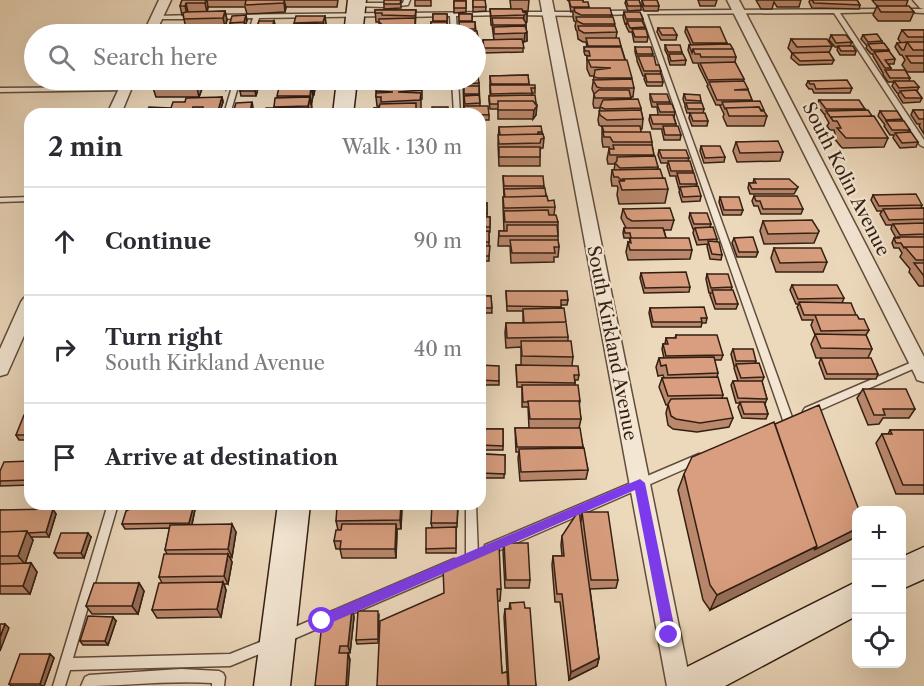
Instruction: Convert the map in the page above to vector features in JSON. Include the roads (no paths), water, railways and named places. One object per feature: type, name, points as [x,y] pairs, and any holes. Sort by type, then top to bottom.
[{"type":"street","points":[[154,24],[165,0]]},
{"type":"street","points":[[919,0],[924,9]]},
{"type":"street","name":"South Kolin Avenue","points":[[737,6],[922,366]]},
{"type":"street","points":[[354,24],[356,7]]},
{"type":"street","name":"South Kirkland Avenue","points":[[547,7],[679,686]]},
{"type":"street","points":[[117,108],[124,90]]},
{"type":"street","points":[[344,108],[346,90]]},
{"type":"street","points":[[0,369],[24,315]]},
{"type":"street","points":[[272,686],[293,510]]},
{"type":"street","points":[[906,572],[924,562]]},
{"type":"street","points":[[688,686],[852,600]]},
{"type":"lane","points":[[211,17],[256,16],[382,3]]},
{"type":"lane","points":[[356,7],[453,15],[547,7],[644,13],[737,6],[836,12],[924,9]]},
{"type":"lane","points":[[836,12],[924,145]]},
{"type":"lane","points":[[644,13],[788,420]]},
{"type":"lane","points":[[453,15],[453,24]]},
{"type":"lane","points":[[254,24],[256,16]]},
{"type":"lane","points":[[157,18],[199,17]]},
{"type":"lane","points":[[0,90],[24,89]]},
{"type":"lane","points":[[229,108],[234,90]]},
{"type":"lane","points":[[456,90],[457,108]]},
{"type":"lane","points":[[0,200],[24,200]]},
{"type":"lane","points":[[777,424],[922,366]]},
{"type":"lane","points":[[65,664],[230,660],[712,453]]},
{"type":"lane","points":[[59,686],[110,510]]},
{"type":"lane","points":[[471,510],[472,556]]},
{"type":"lane","points":[[87,686],[89,681],[181,675],[219,676],[218,686]]}]
